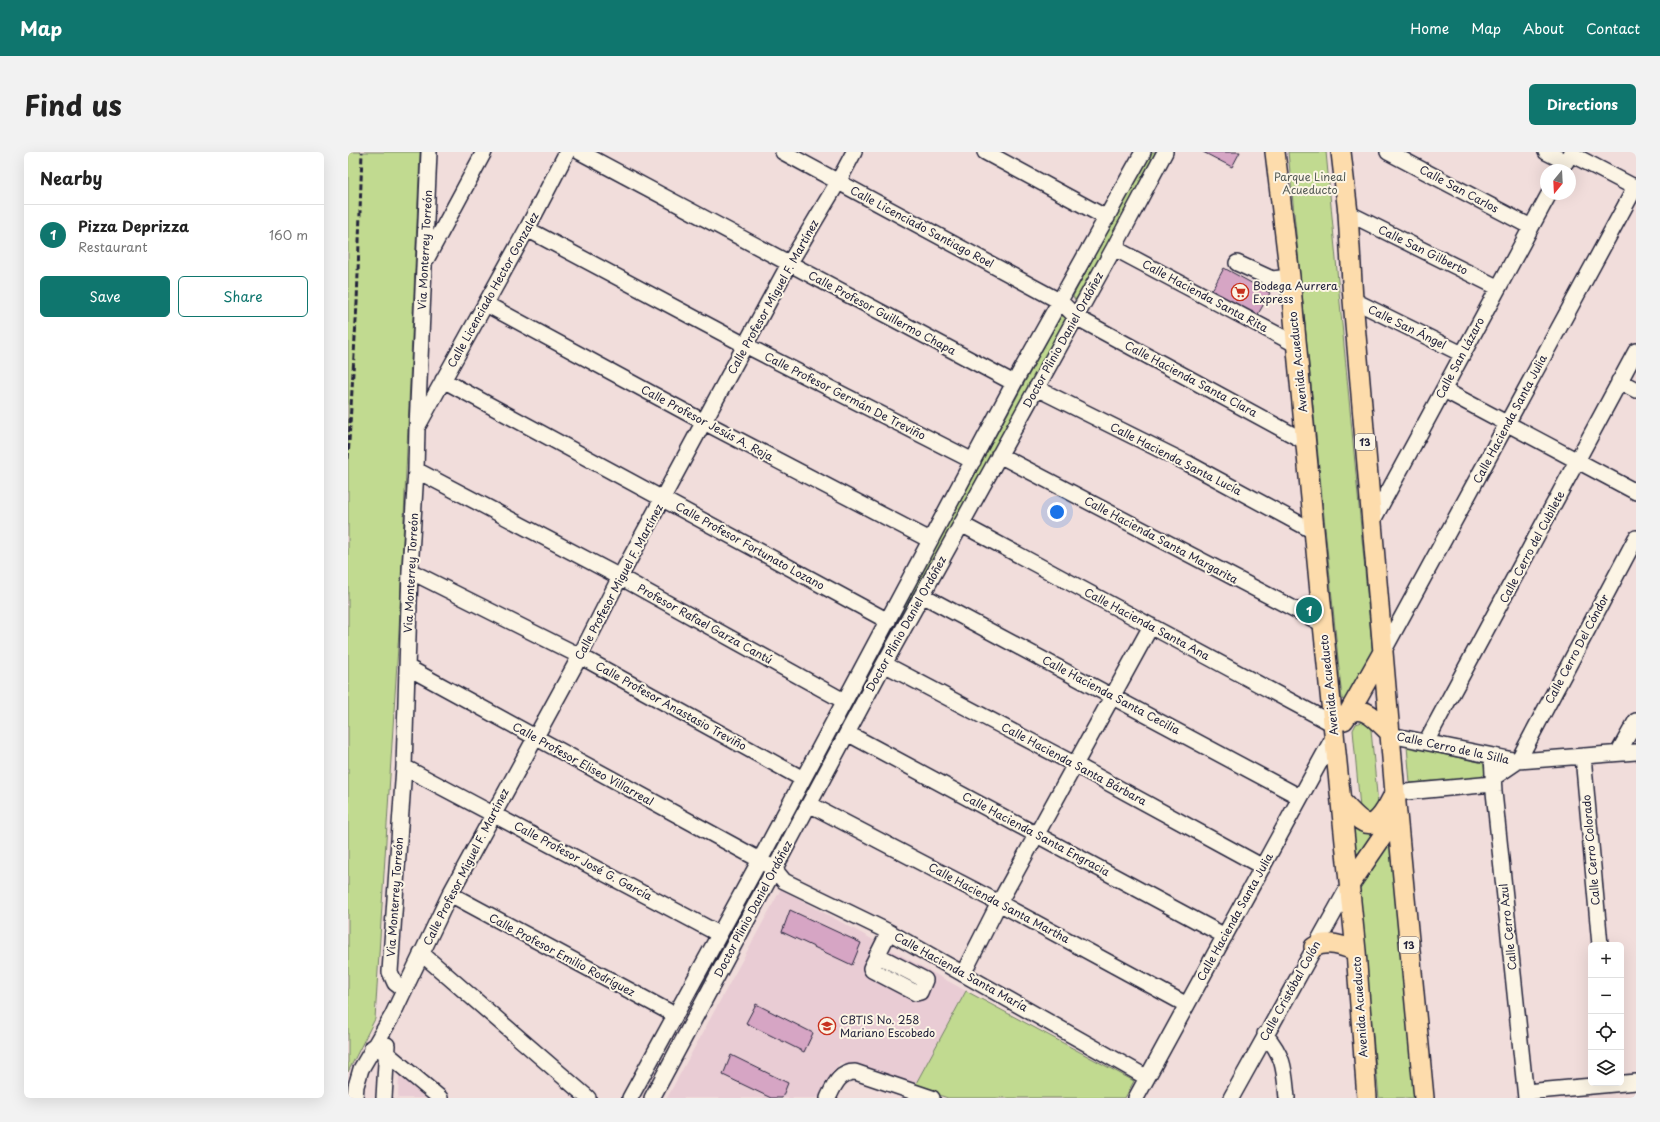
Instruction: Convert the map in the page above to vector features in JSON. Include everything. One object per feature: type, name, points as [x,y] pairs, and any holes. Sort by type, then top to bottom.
[{"type":"main road","name":"Avenida Acueducto","points":[[1276,152],[1297,345],[1323,624],[1338,724],[1342,802],[1356,951],[1367,1098]]},
{"type":"main road","name":"13","points":[[1341,152],[1348,213],[1353,300],[1397,816],[1424,1098]]},
{"type":"main road","points":[[1338,724],[1383,652]]},
{"type":"main road","points":[[1338,724],[1355,710],[1362,711],[1371,715],[1390,734]]},
{"type":"main road","points":[[1342,802],[1359,821],[1368,823],[1379,819],[1395,793]]},
{"type":"main road","points":[[1350,884],[1397,816]]},
{"type":"main road","points":[[1314,947],[1321,944],[1332,944],[1356,951]]},
{"type":"street","name":"Via Monterrey Torreón","points":[[403,989],[395,983],[390,972],[404,767],[410,571],[416,470],[429,152]]},
{"type":"street","points":[[425,263],[484,152]]},
{"type":"street","name":"Calle Licenciado Hector Gonzalez","points":[[417,428],[527,229],[567,152]]},
{"type":"street","name":"Calle Profesor Guillermo Chapa","points":[[580,152],[1014,383]]},
{"type":"street","name":"Calle Licenciado Santiago Roel","points":[[783,152],[1060,302],[1076,317]]},
{"type":"street","name":"Calle Profesor Miguel F. Martínez","points":[[355,1098],[356,1086],[361,1069],[379,1050],[403,989],[450,894],[580,656],[620,577],[789,264],[838,182],[854,152]]},
{"type":"street","points":[[985,152],[1107,218]]},
{"type":"street","name":"Doctor Plinio Daniel Ordóñez","points":[[630,1098],[760,860],[1014,383],[1107,218],[1142,152]]},
{"type":"street","name":"Doctor Plinio Daniel Ordóñez","points":[[652,1098],[884,664],[1114,248],[1165,152]]},
{"type":"street","name":"Calle San Carlos","points":[[1388,152],[1531,227]]},
{"type":"street","points":[[1546,152],[1636,187]]},
{"type":"street","name":"Calle Hacienda Santa Julia","points":[[1383,652],[1508,425],[1636,187]]},
{"type":"street","name":"Calle San Lázaro","points":[[1372,522],[1444,390],[1497,287],[1546,200]]},
{"type":"street","name":"Calle San Gilberto","points":[[1348,213],[1497,287]]},
{"type":"street","name":"Calle Profesor Germán De Treviño","points":[[527,229],[745,345],[973,462]]},
{"type":"street","name":"Calle Hacienda Santa Rita","points":[[1114,248],[1297,345]]},
{"type":"street","points":[[1237,263],[1272,279],[1290,277]]},
{"type":"street","name":"Calle San Ángel","points":[[1353,300],[1462,354]]},
{"type":"street","name":"Calle Profesor Jesús A. Roja","points":[[486,304],[704,422],[930,540]]},
{"type":"street","name":"Calle Hacienda Santa Clara","points":[[1076,317],[1306,442]]},
{"type":"street","name":"Calle Cerro del Cubilete","points":[[1426,742],[1578,461],[1636,350]]},
{"type":"street","name":"Calle Profesor Fortunato Lozano","points":[[443,380],[888,621]]},
{"type":"street","points":[[1619,381],[1636,390]]},
{"type":"street","name":"Calle Hacienda Santa Lucía","points":[[1036,388],[1189,464],[1315,532]]},
{"type":"street","points":[[1444,390],[1636,492]]},
{"type":"street","name":"Calle Hacienda Santa Margarita","points":[[999,455],[1323,624]]},
{"type":"street","name":"Profesor Rafael Garza Cantú","points":[[416,470],[620,577],[844,701]]},
{"type":"street","name":"Calle Hacienda Santa Ana","points":[[961,524],[1338,724]]},
{"type":"street","name":"Calle Cerro Del Cóndor","points":[[1518,761],[1636,538]]},
{"type":"street","name":"Calle Profesor Anastasio Treviño","points":[[410,571],[580,656],[803,779]]},
{"type":"street","name":"Calle Hacienda Santa Cecilia","points":[[922,595],[1300,797]]},
{"type":"street","points":[[963,974],[999,903],[1074,764],[1151,626]]},
{"type":"street","name":"Calle Hacienda Santa Bárbara","points":[[884,664],[1074,764],[1263,867]]},
{"type":"street","name":"Calle Profesor Eliseo Villarreal","points":[[407,667],[534,738],[760,860],[775,870]]},
{"type":"street","points":[[1618,753],[1636,721]]},
{"type":"street","name":"Calle Hacienda Santa Julia","points":[[1136,1098],[1146,1077],[1263,867],[1338,724]]},
{"type":"street","name":"Calle Hacienda Santa Engracia","points":[[847,733],[1225,936]]},
{"type":"street","name":"Calle Cerro de la Silla","points":[[1390,734],[1518,761],[1636,752]]},
{"type":"street","name":"Calle Cerro Azul","points":[[1492,756],[1493,781],[1526,1095]]},
{"type":"street","name":"Calle Cerro Colorado","points":[[1583,756],[1600,942]]},
{"type":"street","points":[[1395,793],[1493,781],[1518,761]]},
{"type":"street","name":"Calle Profesor José G. García","points":[[404,767],[719,934]]},
{"type":"street","name":"Calle Hacienda Santa Martha","points":[[810,804],[1187,1004]]},
{"type":"street","name":"Calle Hacienda Santa María","points":[[775,870],[784,880],[889,932],[1146,1077]]},
{"type":"street","name":"Calle Cristóbal Colón","points":[[1231,1098],[1265,1034],[1350,884]]},
{"type":"street","name":"Calle Profesor Emilio Rodríguez","points":[[450,894],[675,1016]]},
{"type":"street","points":[[877,955],[889,932]]},
{"type":"street","points":[[421,953],[588,1098]]},
{"type":"street","points":[[1265,1034],[1277,1048],[1284,1067],[1287,1098]]},
{"type":"street","points":[[379,1050],[384,1098]]},
{"type":"street","points":[[379,1050],[440,1098]]},
{"type":"street","points":[[828,1098],[836,1080],[845,1074],[855,1072],[932,1098]]},
{"type":"street","points":[[1624,1083],[1636,1082]]},
{"type":"street","points":[[1526,1095],[1597,1086]]},
{"type":"shaded area","name":"CBTIS No. 258 Mariano Escobedo","points":[[781,889],[966,991],[914,1087],[840,1062],[820,1098],[667,1098]]},
{"type":"shaded area","points":[[399,1075],[425,1098],[398,1098]]},
{"type":"green space","points":[[348,152],[420,152],[399,630],[375,1019],[348,1072]]},
{"type":"green space","points":[[1150,152],[1158,152],[1077,300],[1075,300],[1073,296]]},
{"type":"green space","name":"Parque Lineal Acueducto","points":[[1288,152],[1326,152],[1373,657],[1345,701],[1342,699]]},
{"type":"green space","points":[[1065,316],[1066,321],[774,861],[767,859],[1060,317]]},
{"type":"green space","points":[[1362,722],[1367,724],[1371,730],[1378,805],[1370,816],[1360,808],[1353,730],[1356,724]]},
{"type":"green space","points":[[1407,746],[1483,763],[1485,767],[1485,774],[1479,778],[1410,783]]},
{"type":"green space","points":[[1353,822],[1379,825],[1359,854],[1355,852]]},
{"type":"green space","points":[[1388,845],[1392,849],[1414,1098],[1379,1098],[1358,881]]},
{"type":"green space","points":[[966,991],[1134,1081],[1125,1098],[948,1098],[914,1087]]},
{"type":"building","points":[[1203,152],[1240,152],[1232,167]]},
{"type":"building","name":"Bodega Aurrera Express","points":[[1224,268],[1270,293],[1257,316],[1211,292]]},
{"type":"building","points":[[790,910],[861,943],[852,965],[782,932]]},
{"type":"building","points":[[756,1004],[813,1033],[804,1052],[746,1023]]},
{"type":"building","points":[[731,1055],[788,1083],[782,1098],[771,1098],[723,1075]]},
{"type":"railway","points":[[348,459],[357,303],[362,152]]},
{"type":"place","name":"Bodega Aurrera Express","points":[[1240,292]]},
{"type":"place","name":"Pizza Deprizza","points":[[1309,610]]},
{"type":"place","name":"CBTIS No. 258 Mariano Escobedo","points":[[827,1026]]}]
